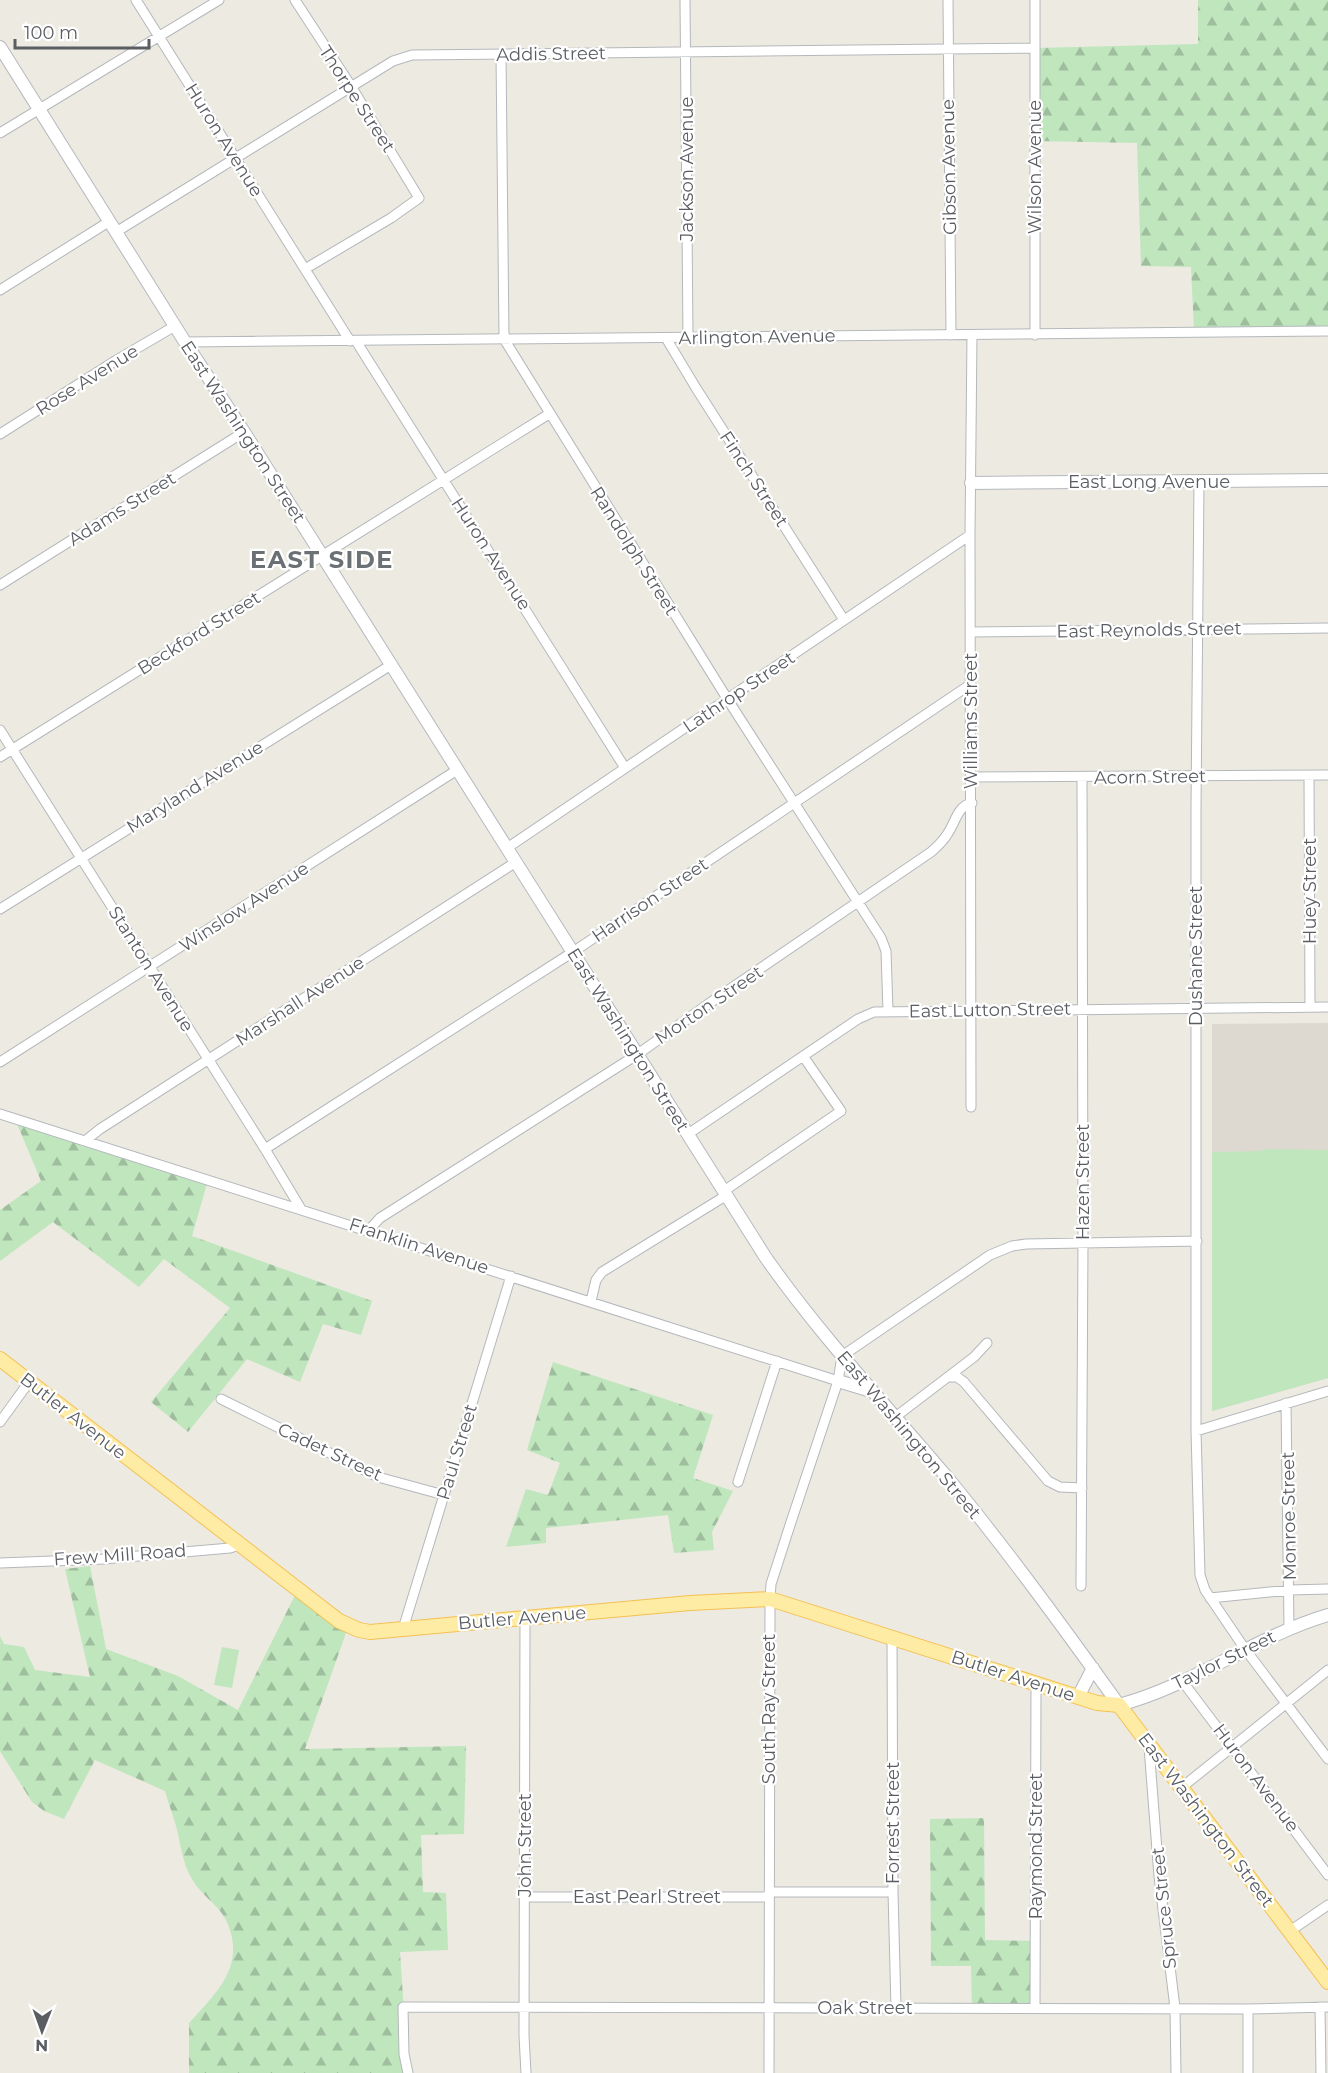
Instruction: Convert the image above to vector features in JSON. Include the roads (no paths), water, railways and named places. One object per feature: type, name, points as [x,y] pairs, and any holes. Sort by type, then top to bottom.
[{"type":"main road","name":"East Washington Street","points":[[0,47],[784,1283],[842,1356],[1009,1553],[1119,1705],[1328,1982]]},
{"type":"main road","name":"East Long Avenue","points":[[971,483],[1328,480]]},
{"type":"main road","name":"Butler Avenue","points":[[0,1359],[348,1627],[370,1632],[690,1603],[770,1599],[1078,1697],[1119,1705]]},
{"type":"main road","points":[[838,1381],[872,1391]]},
{"type":"main road","name":"Taylor Street","points":[[1119,1705],[1142,1699],[1183,1682],[1289,1628],[1328,1615]]},
{"type":"main road","points":[[1078,1697],[1092,1668]]},
{"type":"street","name":"Huron Avenue","points":[[136,0],[305,269],[524,605],[585,707],[625,768]]},
{"type":"street","points":[[0,133],[219,0]]},
{"type":"street","name":"Thorpe Street","points":[[295,0],[351,86],[419,198],[391,218],[305,269]]},
{"type":"street","name":"Jackson Avenue","points":[[685,0],[688,337]]},
{"type":"street","name":"Gibson Avenue","points":[[948,0],[951,335]]},
{"type":"street","name":"Wilson Avenue","points":[[1035,0],[1035,335]]},
{"type":"street","name":"Addis Street","points":[[0,290],[235,157],[393,61],[412,55],[1035,48]]},
{"type":"street","points":[[501,54],[504,339]]},
{"type":"street","name":"Rose Avenue","points":[[0,434],[175,326]]},
{"type":"street","name":"Arlington Avenue","points":[[185,342],[1328,331]]},
{"type":"street","name":"Williams Street","points":[[971,1107],[972,335]]},
{"type":"street","name":"Finch Street","points":[[666,338],[844,620]]},
{"type":"street","name":"Randolph Street","points":[[504,339],[728,700],[884,945],[888,1011]]},
{"type":"street","name":"Beckford Street","points":[[0,757],[549,414]]},
{"type":"street","name":"Adams Street","points":[[0,585],[244,432]]},
{"type":"street","name":"Dushane Street","points":[[1199,482],[1196,1431],[1200,1575],[1205,1590],[1245,1649],[1328,1759]]},
{"type":"street","name":"Lathrop Street","points":[[507,848],[970,535]]},
{"type":"street","name":"East Reynolds Street","points":[[970,632],[1328,628]]},
{"type":"street","name":"Maryland Avenue","points":[[0,909],[391,665]]},
{"type":"street","name":"Harrison Street","points":[[265,1149],[573,952],[971,684]]},
{"type":"street","name":"Stanton Avenue","points":[[0,730],[301,1209]]},
{"type":"street","name":"Winslow Avenue","points":[[0,1062],[458,770]]},
{"type":"street","name":"Huey Street","points":[[1309,776],[1310,1007]]},
{"type":"street","name":"Acorn Street","points":[[971,777],[1328,776]]},
{"type":"street","name":"Hazen Street","points":[[1081,1586],[1082,777]]},
{"type":"street","name":"Morton Street","points":[[369,1230],[380,1218],[638,1054],[931,852],[949,833],[965,804],[972,803]]},
{"type":"street","name":"Marshall Avenue","points":[[85,1141],[100,1129],[516,862]]},
{"type":"street","name":"East Lutton Street","points":[[688,1134],[803,1056],[864,1016],[874,1012],[1328,1007]]},
{"type":"street","points":[[591,1301],[596,1280],[602,1272],[725,1193],[841,1111],[803,1056]]},
{"type":"street","name":"Franklin Avenue","points":[[0,1114],[838,1381]]},
{"type":"street","points":[[842,1356],[990,1255],[1003,1249],[1026,1244],[1197,1241]]},
{"type":"street","name":"Paul Street","points":[[403,1629],[511,1276]]},
{"type":"street","points":[[894,1418],[974,1357],[987,1343]]},
{"type":"street","name":"South Ray Street","points":[[769,2073],[771,1584],[838,1381],[842,1356]]},
{"type":"street","points":[[738,1482],[777,1361]]},
{"type":"street","points":[[948,1377],[957,1377],[964,1382],[1048,1481],[1060,1487],[1082,1488]]},
{"type":"street","points":[[0,1422],[29,1382]]},
{"type":"street","points":[[1196,1431],[1328,1390]]},
{"type":"street","name":"Cadet Street","points":[[221,1399],[378,1477],[444,1494]]},
{"type":"street","name":"Monroe Street","points":[[1287,1403],[1289,1628]]},
{"type":"street","name":"Frew Mill Road","points":[[0,1563],[70,1558],[104,1559],[230,1548],[240,1545]]},
{"type":"street","points":[[1210,1598],[1290,1590],[1328,1589]]},
{"type":"street","name":"John Street","points":[[525,1618],[524,2036],[526,2073]]},
{"type":"street","name":"Forrest Street","points":[[892,1637],[896,2008]]},
{"type":"street","points":[[1181,1788],[1328,1670]]},
{"type":"street","name":"Huron Avenue","points":[[1183,1682],[1328,1875]]},
{"type":"street","name":"Raymond Street","points":[[1035,2008],[1036,1684]]},
{"type":"street","name":"Spruce Street","points":[[1149,1744],[1160,1876],[1175,2008],[1176,2073]]},
{"type":"street","name":"East Pearl Street","points":[[525,1897],[893,1892]]},
{"type":"street","points":[[1290,1931],[1328,1905]]},
{"type":"street","name":"Oak Street","points":[[408,2073],[404,2054],[403,2007],[1248,2009],[1324,2007]]},
{"type":"street","points":[[1321,2073],[1324,2007]]},
{"type":"street","points":[[1248,2009],[1248,2073]]},
{"type":"district","name":"EAST SIDE","points":[[322,559]]}]
